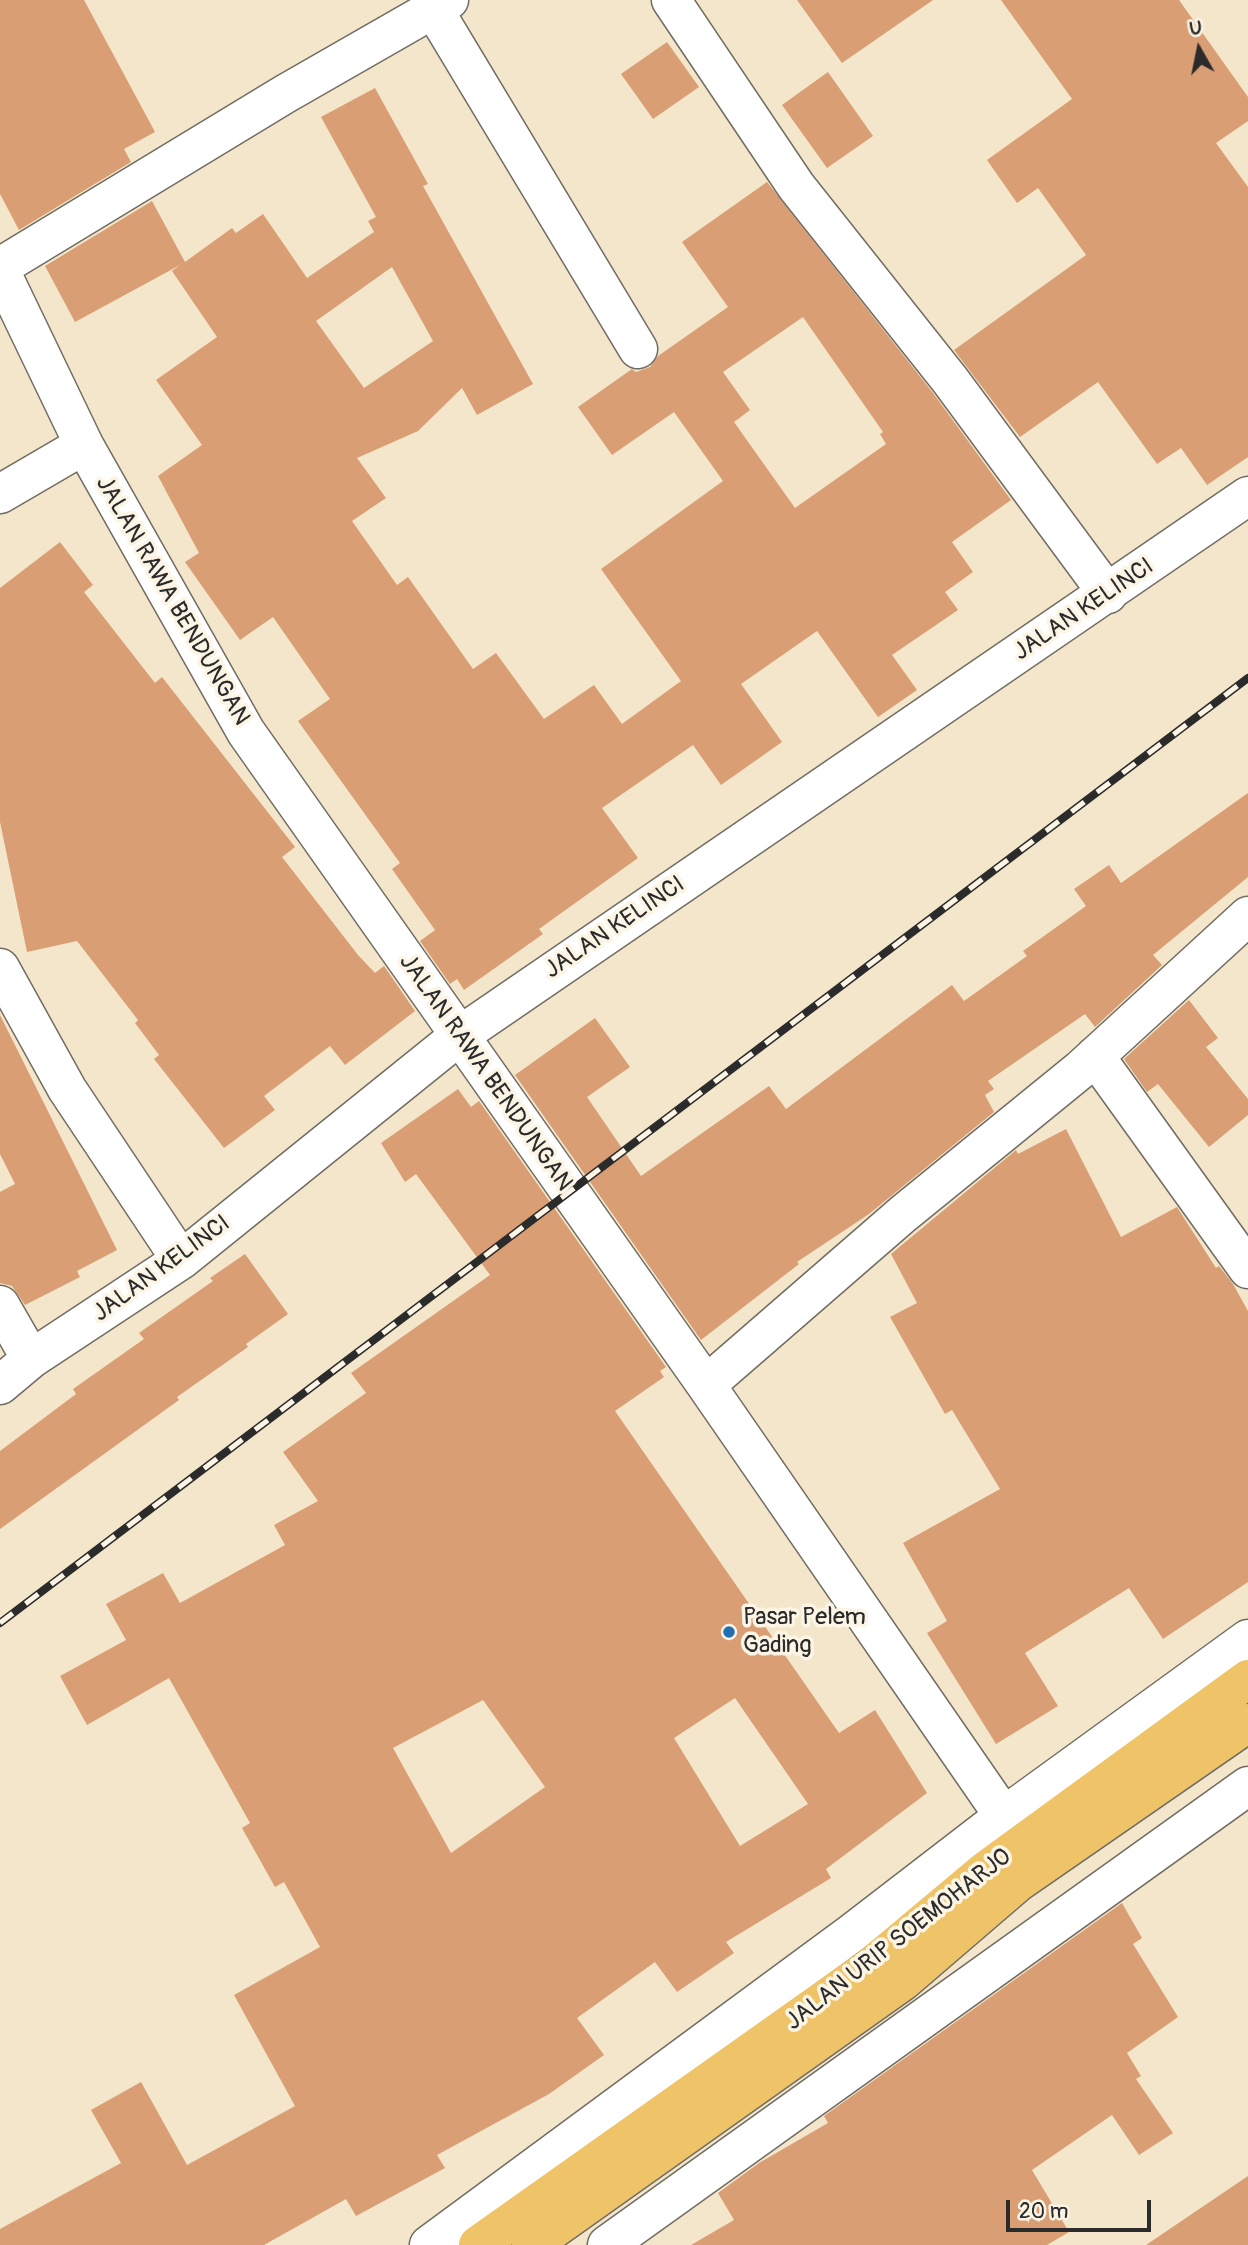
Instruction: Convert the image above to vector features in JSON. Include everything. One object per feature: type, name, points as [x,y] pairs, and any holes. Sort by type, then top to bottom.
[{"type":"highway","name":"JALAN URIP SOEMOHARJO","points":[[478,2245],[869,1968],[986,1870],[1013,1830],[1248,1679]]},
{"type":"highway","name":"JALAN URIP SOEMOHARJO","points":[[531,2245],[903,1981],[1017,1882],[1248,1723]]},
{"type":"street","points":[[671,0],[796,186],[950,380],[1108,594]]},
{"type":"street","points":[[0,268],[285,94],[442,5],[638,349]]},
{"type":"street","name":"JALAN RAWA BENDUNGAN","points":[[0,268],[84,446],[246,732],[706,1385],[1013,1830]]},
{"type":"street","points":[[0,494],[84,446]]},
{"type":"street","name":"JALAN KELINCI","points":[[0,1385],[32,1359],[181,1260],[458,1036],[1248,496]]},
{"type":"street","points":[[706,1385],[903,1214],[1095,1056],[1248,916]]},
{"type":"street","points":[[0,968],[67,1089],[181,1260]]},
{"type":"street","points":[[1095,1056],[1248,1269]]},
{"type":"street","points":[[0,1305],[32,1359]]},
{"type":"street","points":[[429,2245],[852,1933],[1013,1830],[1248,1639]]},
{"type":"street","points":[[607,2245],[1248,1786]]},
{"type":"building","points":[[0,0],[84,0],[155,132],[124,149],[131,162],[19,230],[0,194]]},
{"type":"building","points":[[797,0],[933,0],[842,63]]},
{"type":"building","points":[[1001,0],[1179,0],[1248,97],[1248,121],[1216,143],[1248,187],[1248,457],[1207,485],[1181,448],[1157,464],[1098,382],[1020,437],[954,350],[1086,255],[1038,188],[1017,203],[987,160],[1072,99]]},
{"type":"building","points":[[667,42],[699,87],[653,119],[621,74]]},
{"type":"building","points":[[828,72],[873,136],[827,168],[782,105]]},
{"type":"building","points":[[375,88],[428,184],[423,186],[533,384],[477,415],[462,388],[418,431],[357,458],[386,498],[352,521],[397,585],[408,577],[473,669],[496,653],[544,719],[594,685],[622,724],[681,681],[601,569],[723,481],[674,412],[612,455],[578,407],[632,369],[636,372],[650,367],[658,356],[728,307],[682,242],[767,182],[933,393],[1011,500],[952,542],[973,572],[945,592],[958,610],[892,655],[917,690],[878,717],[817,631],[741,684],[782,742],[721,785],[693,745],[602,808],[638,858],[539,929],[543,934],[464,990],[457,979],[450,984],[420,941],[435,930],[392,869],[400,863],[298,721],[330,699],[273,617],[240,640],[185,562],[199,553],[158,476],[202,445],[156,380],[217,337],[172,271],[180,265],[75,322],[45,266],[152,201],[185,262],[232,228],[236,233],[263,214],[307,278],[374,232],[368,221],[376,217],[321,117]],"holes":[[[392,267],[433,341],[364,388],[316,321]],[[803,317],[883,432],[880,434],[886,444],[795,508],[734,422],[750,410],[723,372]]]},
{"type":"building","points":[[60,542],[93,585],[84,592],[155,683],[162,677],[295,847],[282,857],[358,955],[375,973],[384,966],[415,1011],[345,1065],[330,1046],[264,1096],[275,1110],[224,1148],[154,1059],[159,1055],[135,1023],[138,1020],[77,941],[27,952],[0,822],[0,588]]},
{"type":"building","points":[[1248,793],[1248,877],[1153,955],[1162,965],[1095,1027],[1085,1014],[988,1081],[994,1089],[985,1095],[994,1112],[869,1214],[797,1262],[799,1264],[701,1340],[515,1075],[595,1018],[630,1067],[587,1097],[641,1176],[769,1086],[786,1109],[952,985],[964,1001],[1027,956],[1023,951],[1086,906],[1074,889],[1109,865],[1121,883]]},
{"type":"building","points":[[1189,1000],[1218,1038],[1206,1047],[1248,1099],[1248,1115],[1209,1147],[1158,1084],[1147,1092],[1124,1059]]},
{"type":"building","points":[[0,1015],[117,1250],[77,1271],[80,1277],[25,1305],[12,1286],[0,1283],[0,1192],[15,1184],[0,1154]]},
{"type":"building","points":[[458,1089],[471,1107],[479,1101],[666,1367],[660,1371],[664,1377],[615,1411],[839,1733],[875,1710],[927,1793],[826,1869],[831,1878],[726,1942],[734,1953],[677,1992],[655,1962],[577,2018],[604,2055],[549,2094],[437,2155],[445,2168],[356,2216],[346,2199],[264,2245],[0,2245],[0,2229],[121,2163],[91,2110],[141,2082],[187,2165],[295,2106],[234,1995],[320,1947],[284,1882],[275,1887],[242,1828],[250,1823],[169,1678],[87,1725],[60,1676],[126,1640],[106,1604],[163,1573],[180,1603],[285,1545],[274,1525],[318,1501],[283,1452],[366,1393],[351,1373],[490,1275],[416,1174],[405,1182],[381,1143]],"holes":[[[735,1698],[808,1804],[740,1846],[674,1738]],[[483,1700],[545,1787],[451,1853],[393,1748]]]},
{"type":"building","points":[[1066,1129],[1121,1237],[1177,1207],[1216,1268],[1219,1266],[1233,1284],[1248,1311],[1248,1582],[1163,1639],[1129,1588],[1025,1653],[1058,1706],[996,1744],[927,1633],[947,1621],[903,1543],[1000,1489],[952,1410],[945,1414],[890,1317],[917,1303],[891,1254],[1016,1150],[1018,1154]]},
{"type":"building","points":[[245,1254],[288,1314],[246,1344],[248,1347],[177,1397],[179,1400],[0,1529],[0,1451],[76,1394],[73,1389],[144,1339],[139,1333],[213,1281],[210,1278]]},
{"type":"building","points":[[1122,1903],[1142,1938],[1133,1944],[1178,2017],[1127,2053],[1141,2076],[1136,2079],[1173,2133],[1139,2155],[1112,2115],[1032,2170],[1069,2232],[1047,2245],[691,2245],[734,2220],[718,2193],[759,2163],[828,2123],[824,2116]]},
{"type":"building","points":[[1248,2176],[1248,2245],[1146,2245]]},
{"type":"railway","points":[[0,1623],[1248,678]]},
{"type":"place","name":"Pasar Pelem Gading","points":[[729,1632]]}]
